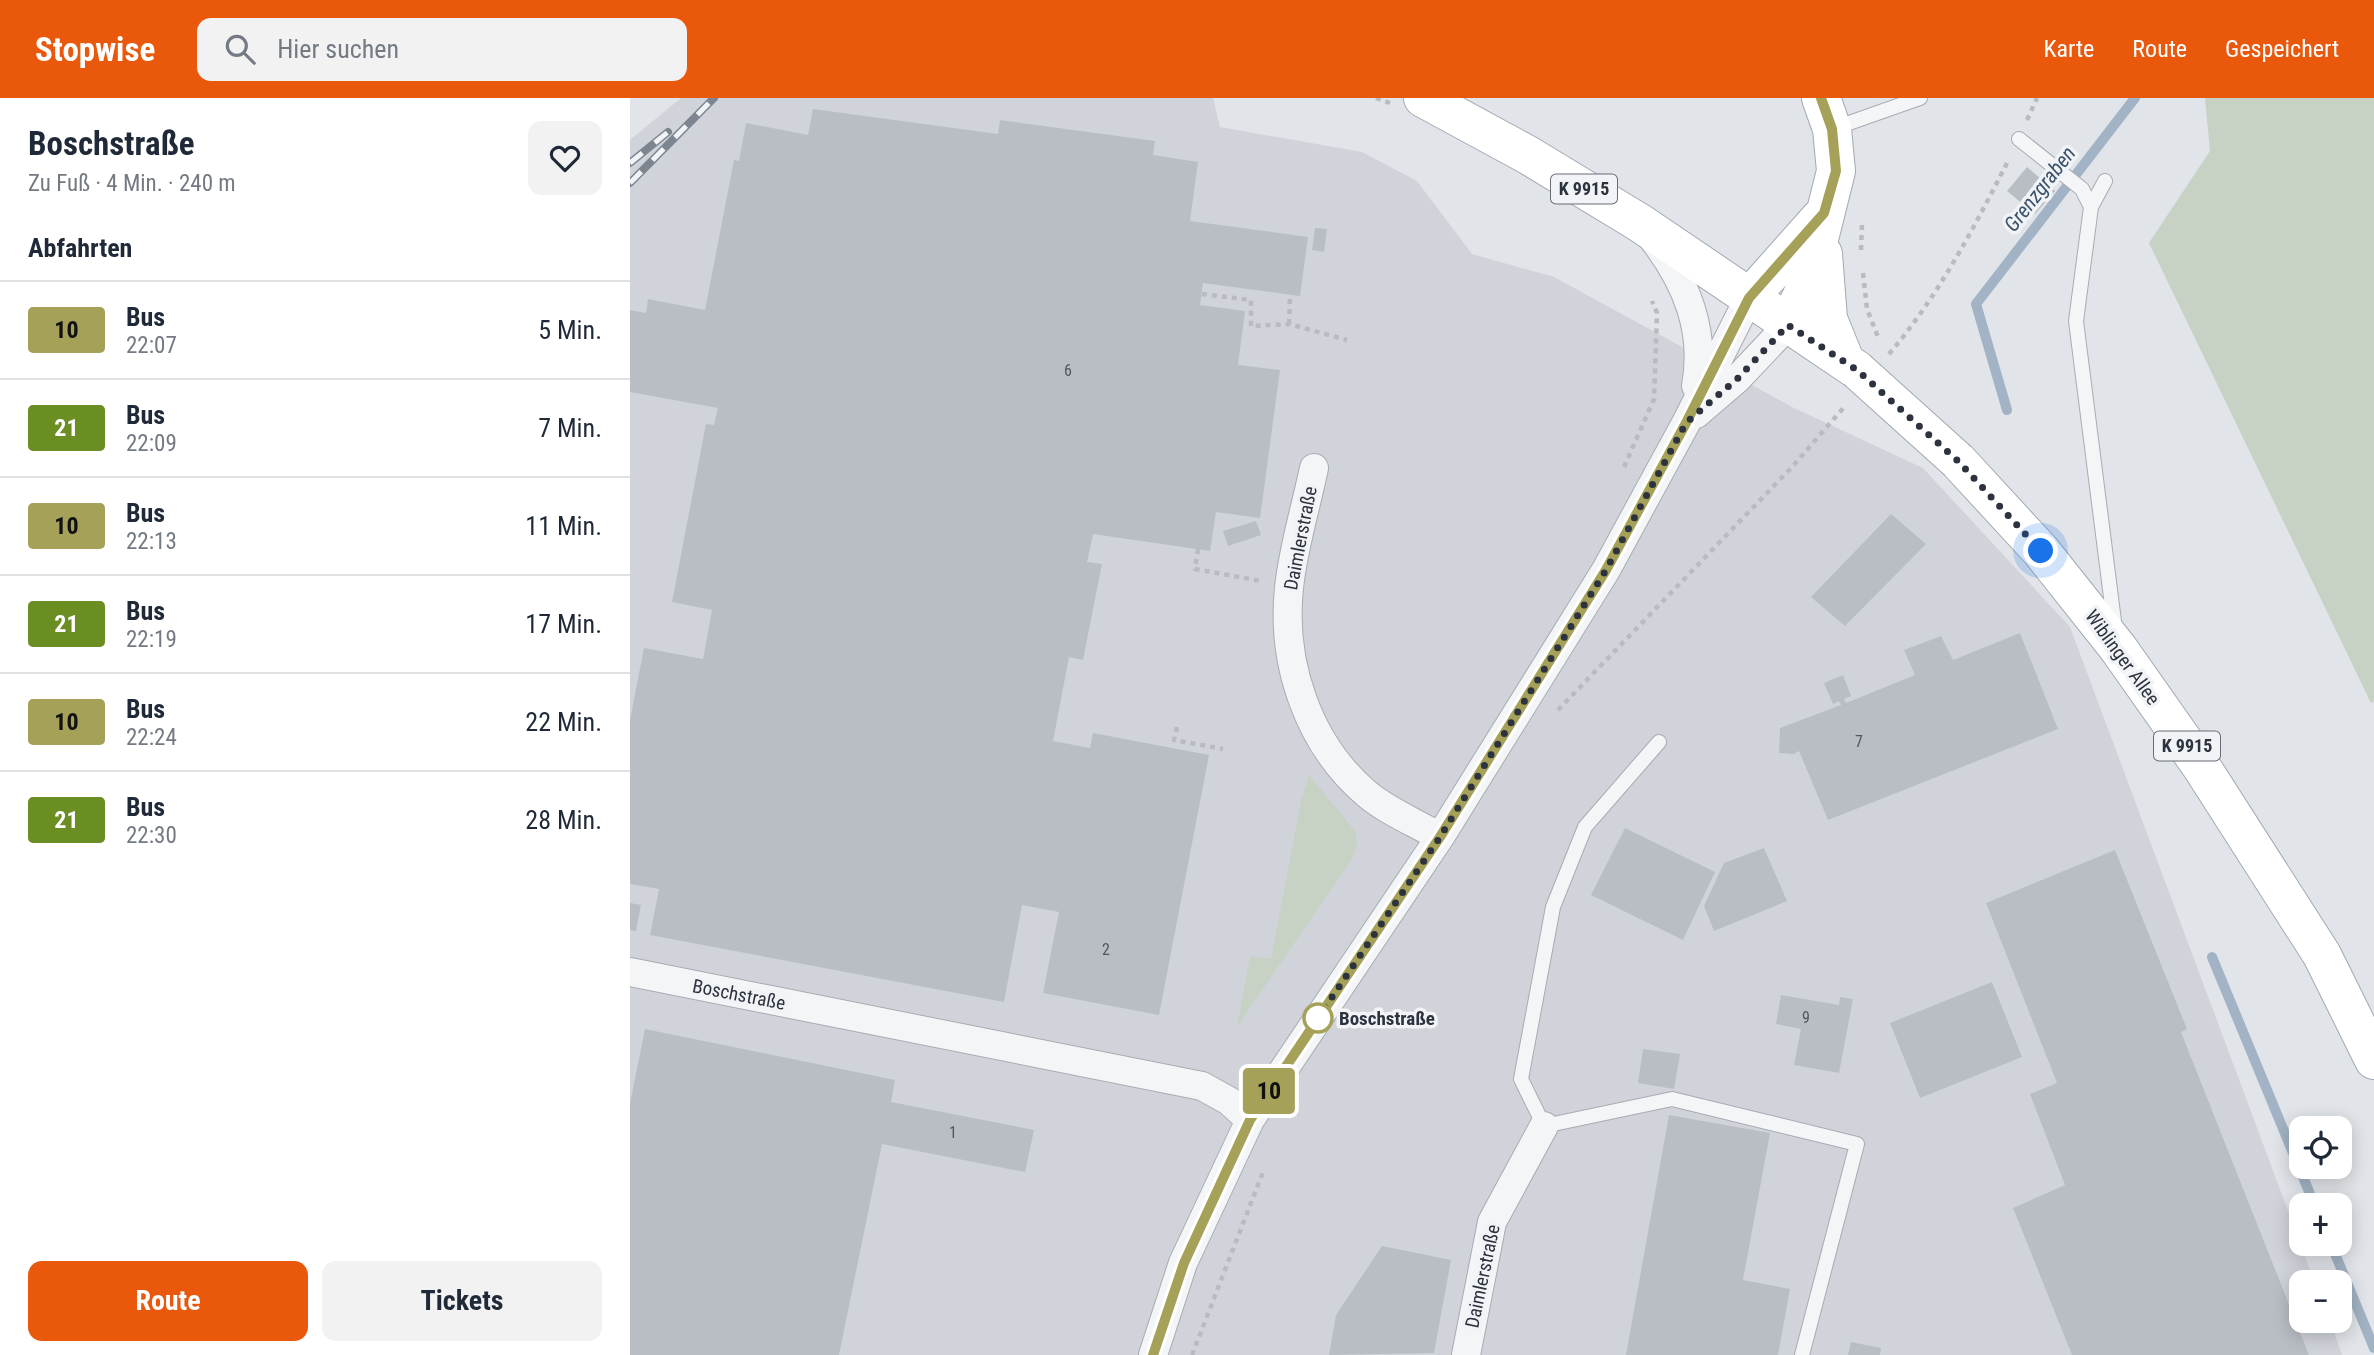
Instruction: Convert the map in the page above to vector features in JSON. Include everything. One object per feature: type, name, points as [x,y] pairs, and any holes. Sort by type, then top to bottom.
[{"type":"main road","name":"K 9915","points":[[1423,98],[1528,155],[1640,223]]},
{"type":"main road","points":[[1788,325],[1808,283],[1836,171],[1826,113]]},
{"type":"main road","points":[[1749,298],[1824,213]]},
{"type":"main road","points":[[1824,213],[1822,264],[1828,319],[1851,365]]},
{"type":"main road","name":"Wiblinger Allee","points":[[1640,223],[1851,365],[1958,461],[2041,551],[2118,648],[2201,766],[2322,956],[2374,1060]]},
{"type":"street","points":[[1640,223],[1670,261],[1697,327],[1700,352],[1697,384],[1686,423]]},
{"type":"street","points":[[1153,1355],[1184,1263],[1250,1120],[1440,837],[1606,570],[1686,423],[1749,298]]},
{"type":"street","points":[[1686,423],[1738,378],[1788,325]]},
{"type":"street","name":"Daimlerstraße","points":[[1314,468],[1289,586],[1294,671],[1304,709],[1323,744],[1367,794],[1440,837]]},
{"type":"street","name":"Boschstraße","points":[[630,972],[1202,1086],[1229,1101],[1250,1120]]},
{"type":"street","name":"Daimlerstraße","points":[[1466,1355],[1492,1222],[1544,1126]]},
{"type":"lane","points":[[1826,113],[1920,98]]},
{"type":"lane","points":[[2019,139],[2082,189],[2091,207]]},
{"type":"lane","points":[[2105,181],[2091,207],[2076,321],[2118,648]]},
{"type":"lane","points":[[1659,742],[1585,827],[1553,907],[1521,1079],[1544,1126],[1672,1099],[1857,1144],[1802,1355]]},
{"type":"path","points":[[1904,338],[1974,226],[2019,139],[2036,98]]},
{"type":"path","points":[[1862,211],[1861,251],[1867,309],[1878,337]]},
{"type":"path","points":[[1621,475],[1654,400],[1657,313],[1648,290]]},
{"type":"path","points":[[1202,294],[1251,300],[1251,326],[1289,324],[1347,340]]},
{"type":"path","points":[[1289,324],[1290,295]]},
{"type":"path","points":[[1551,717],[1793,466]]},
{"type":"path","points":[[1198,549],[1195,569],[1289,586]]},
{"type":"path","points":[[1177,727],[1174,740],[1223,749]]},
{"type":"path","points":[[1192,1355],[1265,1166]]},
{"type":"shaded area","points":[[681,98],[1213,98],[1220,127],[1362,152],[1417,181],[1472,254],[1554,277],[1794,408],[1923,468],[2070,627],[2289,1213],[2289,1256],[2305,1256],[2310,1270],[2289,1270],[2289,1333],[2334,1333],[2342,1355],[630,1355],[630,140]]},
{"type":"shaded area","points":[[2205,98],[2374,98],[2374,701],[2371,703],[2149,243],[2210,151]]},
{"type":"shaded area","points":[[1309,775],[1356,832],[1357,844],[1352,859],[1237,1027],[1250,956],[1271,959],[1301,801]]},
{"type":"building","points":[[813,109],[998,134],[1000,120],[1155,141],[1153,155],[1198,162],[1190,221],[1308,237],[1300,296],[1203,283],[1200,305],[1245,311],[1238,365],[1280,370],[1260,518],[1216,512],[1210,551],[1093,534],[1087,562],[1102,564],[1083,660],[1069,657],[1053,741],[1090,748],[1093,733],[1209,755],[1159,1015],[1043,993],[1059,912],[1022,905],[1004,1002],[650,935],[659,889],[630,884],[630,720],[644,648],[703,659],[712,610],[672,602],[706,424],[714,425],[718,408],[630,392],[630,310],[646,313],[648,299],[705,310],[734,160],[739,161],[746,123],[808,135]]},
{"type":"building","points":[[2027,167],[2055,191],[2035,214],[2007,191]]},
{"type":"building","points":[[1315,228],[1327,229],[1324,252],[1312,250]]},
{"type":"building","points":[[1891,514],[1926,544],[1845,626],[1811,597]]},
{"type":"building","points":[[1256,521],[1261,535],[1228,546],[1223,531]]},
{"type":"building","points":[[2020,633],[2058,729],[1828,820],[1799,751],[1794,754],[1779,753],[1780,728],[1841,705],[1839,701],[1833,704],[1824,683],[1843,675],[1851,696],[1844,699],[1846,703],[1915,675],[1904,650],[1941,636],[1953,660]]},
{"type":"building","points":[[1625,828],[1715,872],[1683,940],[1591,895]]},
{"type":"building","points":[[1764,848],[1787,901],[1714,931],[1704,906],[1724,863]]},
{"type":"building","points":[[2115,850],[2187,1029],[2181,1032],[2289,1305],[2289,1333],[2300,1333],[2309,1355],[2072,1355],[2013,1208],[2065,1185],[2030,1094],[2057,1083],[1986,903]]},
{"type":"building","points":[[630,903],[641,905],[636,931],[630,930]]},
{"type":"building","points":[[1992,982],[2022,1057],[1920,1098],[1890,1023]]},
{"type":"building","points":[[1781,995],[1839,1005],[1840,997],[1853,999],[1839,1073],[1794,1065],[1801,1029],[1776,1024]]},
{"type":"building","points":[[645,1029],[895,1080],[891,1102],[1034,1130],[1025,1172],[882,1144],[839,1355],[630,1355],[630,1103]]},
{"type":"building","points":[[1643,1049],[1680,1054],[1674,1089],[1638,1083]]},
{"type":"building","points":[[1669,1115],[1770,1133],[1743,1280],[1790,1289],[1778,1355],[1626,1355]]},
{"type":"building","points":[[1382,1246],[1451,1260],[1434,1353],[1329,1355],[1336,1315]]},
{"type":"building","points":[[1851,1342],[1881,1348],[1880,1355],[1848,1355]]},
{"type":"waterway","name":"Grenzgraben","points":[[2007,410],[1976,304],[2135,98]]},
{"type":"waterway","points":[[2212,957],[2310,1193]]},
{"type":"waterway","points":[[2336,1256],[2374,1348]]},
{"type":"railway","points":[[630,183],[714,98]]},
{"type":"railway","points":[[630,163],[668,132]]},
{"type":"bus line","name":"10","points":[[1153,1355],[1184,1263],[1208,1204],[1250,1120],[1440,837],[1606,570],[1686,423],[1734,323],[1749,298],[1824,213],[1836,171],[1832,129],[1821,98]]},
{"type":"place","name":"Boschstraße","points":[[1318,1018]]},
{"type":"route","points":[[1318,1018],[1440,837],[1606,570],[1686,423],[1738,378],[1788,325],[1857,370],[1958,461],[2041,551]]}]
